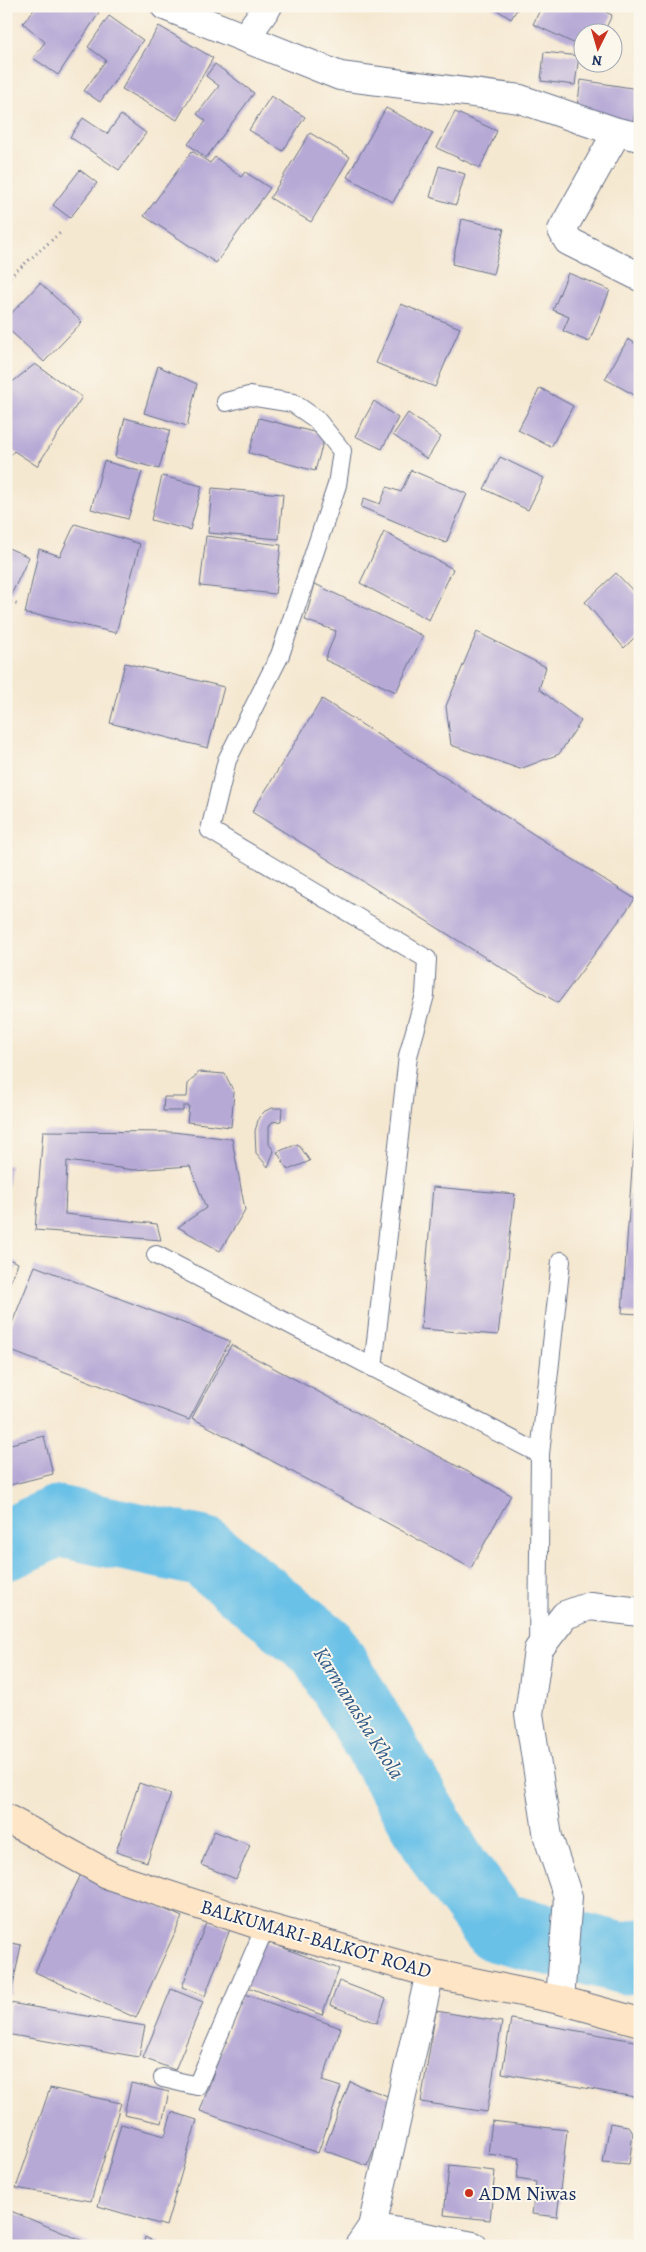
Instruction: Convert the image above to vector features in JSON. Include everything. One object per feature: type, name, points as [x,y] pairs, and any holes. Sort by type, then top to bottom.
[{"type":"street","points":[[165,6],[340,76],[520,99],[628,134],[562,230],[568,241],[640,277]]},
{"type":"street","points":[[244,38],[268,6]]},
{"type":"street","points":[[560,2000],[567,1934],[568,1896],[548,1837],[529,1714],[538,1650],[565,1616],[590,1606],[640,1612]]},
{"type":"street","name":"BALKUMARI-BALKOT ROAD","points":[[6,1818],[111,1876],[265,1927],[430,1973],[560,2000],[640,2022]]},
{"type":"street","points":[[430,1973],[365,2236],[473,2246]]},
{"type":"lane","points":[[226,402],[249,396],[293,403],[316,418],[342,450],[337,485],[280,655],[227,760],[210,830],[427,960],[426,995],[408,1056],[374,1368]]},
{"type":"lane","points":[[156,1255],[540,1454]]},
{"type":"lane","points":[[538,1650],[540,1454],[561,1260]]},
{"type":"lane","points":[[164,2078],[197,2086],[265,1927]]},
{"type":"path","points":[[6,280],[60,233]]},
{"type":"path","points":[[6,601],[19,606]]},
{"type":"building","points":[[37,6],[90,6],[99,13],[58,75],[33,58],[45,42],[23,23]]},
{"type":"building","points":[[491,6],[519,6],[511,19]]},
{"type":"building","points":[[542,6],[593,6],[612,15],[609,22],[574,22],[574,43],[533,24]]},
{"type":"building","points":[[109,16],[143,40],[100,102],[84,91],[106,60],[88,47]]},
{"type":"building","points":[[159,26],[213,58],[177,120],[122,89]]},
{"type":"building","points":[[544,52],[574,55],[574,72],[577,72],[575,85],[541,81]]},
{"type":"building","points":[[215,64],[254,93],[206,158],[188,144],[206,121],[197,114],[219,86],[206,76]]},
{"type":"building","points":[[581,80],[638,89],[633,123],[576,114]]},
{"type":"building","points":[[271,96],[305,117],[283,151],[249,130]]},
{"type":"building","points":[[386,108],[433,133],[393,202],[347,177]]},
{"type":"building","points":[[455,112],[497,131],[480,168],[437,148]]},
{"type":"building","points":[[121,115],[146,133],[119,170],[70,137],[83,118],[107,134]]},
{"type":"building","points":[[310,133],[350,157],[311,222],[270,198]]},
{"type":"building","points":[[192,151],[210,163],[215,157],[241,177],[245,172],[270,188],[216,263],[144,216]]},
{"type":"building","points":[[439,166],[465,174],[456,205],[430,197]]},
{"type":"building","points":[[80,170],[97,183],[70,218],[53,205]]},
{"type":"building","points":[[462,219],[504,229],[493,274],[452,264]]},
{"type":"building","points":[[568,273],[610,290],[589,342],[563,331],[569,317],[553,310]]},
{"type":"building","points":[[40,283],[82,322],[44,362],[6,327],[6,319]]},
{"type":"building","points":[[401,304],[460,328],[435,387],[376,363]]},
{"type":"building","points":[[628,339],[640,346],[638,365],[640,366],[640,398],[605,379]]},
{"type":"building","points":[[35,364],[82,397],[37,466],[14,451],[6,460],[6,387]]},
{"type":"building","points":[[158,366],[197,384],[187,426],[144,413]]},
{"type":"building","points":[[540,388],[573,406],[551,447],[518,430]]},
{"type":"building","points":[[374,401],[398,418],[382,449],[355,436]]},
{"type":"building","points":[[408,413],[441,437],[427,459],[393,435]]},
{"type":"building","points":[[125,418],[170,430],[159,469],[115,457]]},
{"type":"building","points":[[259,418],[325,435],[315,471],[249,453]]},
{"type":"building","points":[[500,457],[544,478],[528,510],[484,489]]},
{"type":"building","points":[[104,461],[142,472],[128,519],[91,509]]},
{"type":"building","points":[[411,470],[467,494],[446,543],[361,507],[364,498],[380,504],[387,487],[401,492]]},
{"type":"building","points":[[162,476],[202,486],[190,530],[151,520]]},
{"type":"building","points":[[212,488],[283,494],[279,539],[208,533]]},
{"type":"building","points":[[75,524],[140,544],[116,633],[44,616],[25,614],[39,549],[60,556]]},
{"type":"building","points":[[384,532],[453,569],[429,620],[360,583]]},
{"type":"building","points":[[206,536],[281,545],[275,594],[200,586]]},
{"type":"building","points":[[6,547],[29,557],[11,595],[6,593]]},
{"type":"building","points":[[616,573],[640,598],[640,632],[624,648],[585,602]]},
{"type":"building","points":[[315,584],[423,636],[396,692],[325,660],[336,631],[305,620]]},
{"type":"building","points":[[477,632],[546,667],[539,689],[581,721],[559,754],[520,769],[451,745],[446,706]]},
{"type":"building","points":[[125,663],[224,687],[208,748],[110,723]]},
{"type":"building","points":[[322,699],[635,899],[558,1003],[252,812]]},
{"type":"building","points":[[199,1072],[225,1074],[234,1092],[231,1127],[187,1122],[189,1106],[183,1106],[183,1111],[163,1111],[164,1097],[187,1097],[188,1084]]},
{"type":"building","points":[[638,1081],[640,1081],[640,1314],[622,1313]]},
{"type":"building","points":[[272,1108],[282,1108],[281,1121],[272,1122],[269,1127],[269,1144],[274,1151],[268,1167],[256,1153],[255,1131],[259,1117],[265,1111]]},
{"type":"building","points":[[43,1131],[173,1132],[232,1139],[245,1210],[220,1251],[178,1227],[206,1208],[190,1166],[134,1170],[67,1161],[65,1214],[157,1224],[161,1240],[35,1230]]},
{"type":"building","points":[[298,1144],[310,1161],[288,1170],[277,1152]]},
{"type":"building","points":[[6,1165],[10,1166],[7,1188],[6,1188]]},
{"type":"building","points":[[433,1187],[515,1194],[498,1335],[421,1329]]},
{"type":"building","points":[[6,1258],[18,1263],[6,1293]]},
{"type":"building","points":[[35,1266],[230,1341],[189,1420],[6,1349],[6,1338]]},
{"type":"building","points":[[231,1345],[511,1495],[471,1568],[192,1418]]},
{"type":"building","points":[[44,1436],[53,1474],[6,1486],[6,1445]]},
{"type":"building","points":[[139,1783],[171,1794],[147,1862],[116,1852]]},
{"type":"building","points":[[214,1831],[250,1845],[236,1879],[201,1865]]},
{"type":"building","points":[[82,1872],[182,1917],[136,2018],[35,1972]]},
{"type":"building","points":[[207,1920],[230,1929],[205,1996],[182,1987]]},
{"type":"building","points":[[263,1940],[339,1969],[322,2015],[245,1986]]},
{"type":"building","points":[[6,1942],[21,1945],[11,1995],[6,1994]]},
{"type":"building","points":[[339,1981],[386,1999],[377,2023],[330,2005]]},
{"type":"building","points":[[171,1989],[203,2002],[175,2070],[143,2058]]},
{"type":"building","points":[[242,1993],[341,2028],[322,2081],[341,2087],[318,2153],[200,2111]]},
{"type":"building","points":[[10,2003],[145,2026],[139,2057],[6,2034]]},
{"type":"building","points":[[436,2011],[502,2022],[487,2112],[421,2102]]},
{"type":"building","points":[[511,2019],[640,2042],[640,2098],[502,2073]]},
{"type":"building","points":[[350,2082],[393,2098],[368,2166],[324,2150]]},
{"type":"building","points":[[131,2083],[169,2092],[162,2123],[124,2115]]},
{"type":"building","points":[[50,2088],[121,2103],[91,2201],[16,2188]]},
{"type":"building","points":[[172,2112],[197,2120],[166,2226],[98,2206],[121,2124],[165,2136]]},
{"type":"building","points":[[492,2121],[567,2130],[557,2217],[532,2214],[536,2182],[517,2179],[519,2158],[488,2154]]},
{"type":"building","points":[[610,2123],[628,2126],[633,2133],[629,2165],[603,2163]]},
{"type":"building","name":"ADM Niwas","points":[[449,2166],[495,2171],[490,2220],[444,2215]]},
{"type":"building","points":[[6,2209],[95,2246],[6,2246]]},
{"type":"building","points":[[145,2237],[163,2246],[143,2246]]},
{"type":"waterway","name":"Karmanasha Khola","points":[[6,1545],[57,1521],[203,1552],[323,1648],[449,1862],[497,1927],[626,1959],[640,1954]]},
{"type":"place","name":"ADM Niwas","points":[[469,2193]]}]
